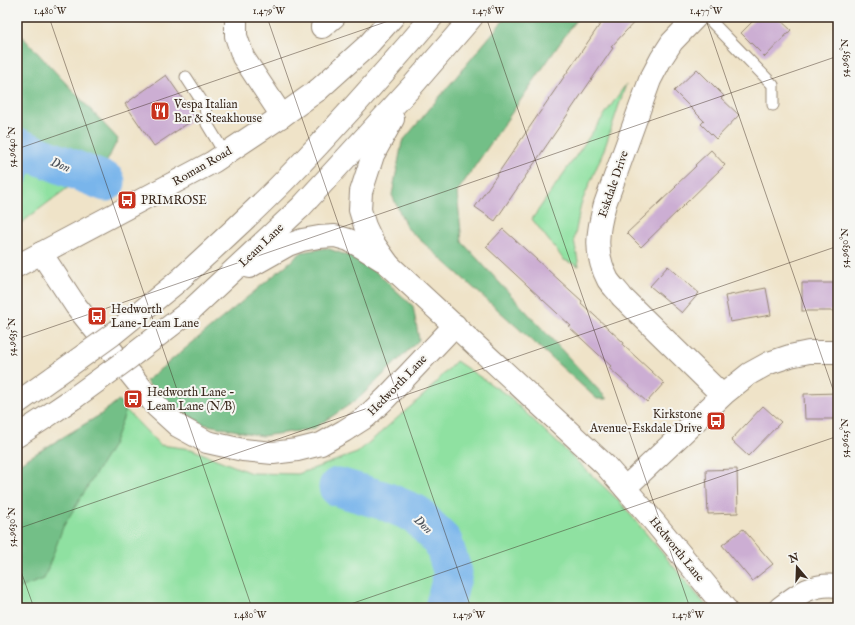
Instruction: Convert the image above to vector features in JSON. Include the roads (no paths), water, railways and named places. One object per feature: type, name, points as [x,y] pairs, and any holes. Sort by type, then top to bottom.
[{"type":"main road","points":[[236,17],[236,36],[243,57],[282,116]]},
{"type":"main road","name":"Roman Road","points":[[17,266],[213,162],[318,90],[368,45],[394,17]]},
{"type":"main road","points":[[17,403],[112,335],[176,283],[226,238],[286,180],[367,92],[432,17]]},
{"type":"main road","name":"Leam Lane","points":[[17,436],[74,398],[191,310],[301,206],[414,84],[472,17]]},
{"type":"main road","name":"Eskdale Drive","points":[[696,17],[672,42],[650,80],[605,204],[599,224],[598,243],[601,262],[609,281],[622,297],[722,395]]},
{"type":"main road","points":[[389,265],[372,240],[365,226],[360,210],[361,192],[373,155],[414,84]]},
{"type":"main road","points":[[217,286],[288,245],[302,240],[319,237],[335,236],[349,240],[389,265]]},
{"type":"main road","name":"Hedworth Lane","points":[[41,253],[76,306],[156,406],[178,426],[207,442],[243,450],[273,453],[298,450],[321,444],[344,431],[366,417],[386,398],[454,325]]},
{"type":"main road","name":"Hedworth Lane","points":[[389,265],[605,465],[724,608]]},
{"type":"main road","points":[[625,488],[722,395],[749,374],[769,363],[790,356],[809,352],[838,352]]},
{"type":"main road","points":[[780,608],[804,591],[816,586],[838,586]]},
{"type":"lane","points":[[707,17],[773,85],[774,105]]},
{"type":"lane","points":[[186,77],[205,106],[207,124],[225,154]]},
{"type":"waterway","name":"Don","points":[[17,147],[106,182]]},
{"type":"waterway","points":[[17,196],[36,154]]},
{"type":"waterway","name":"Don","points":[[338,487],[385,501],[416,514],[443,542],[453,573],[444,608]]},
{"type":"place","name":"Vespa Italian Bar & Steakhouse","points":[[160,111]]},
{"type":"place","name":"PRIMROSE","points":[[127,200]]},
{"type":"place","name":"Hedworth Lane-Leam Lane","points":[[97,316]]},
{"type":"place","name":"Hedworth Lane - Leam Lane (N/B)","points":[[133,399]]},
{"type":"place","name":"Kirkstone Avenue-Eskdale Drive","points":[[716,421]]}]
